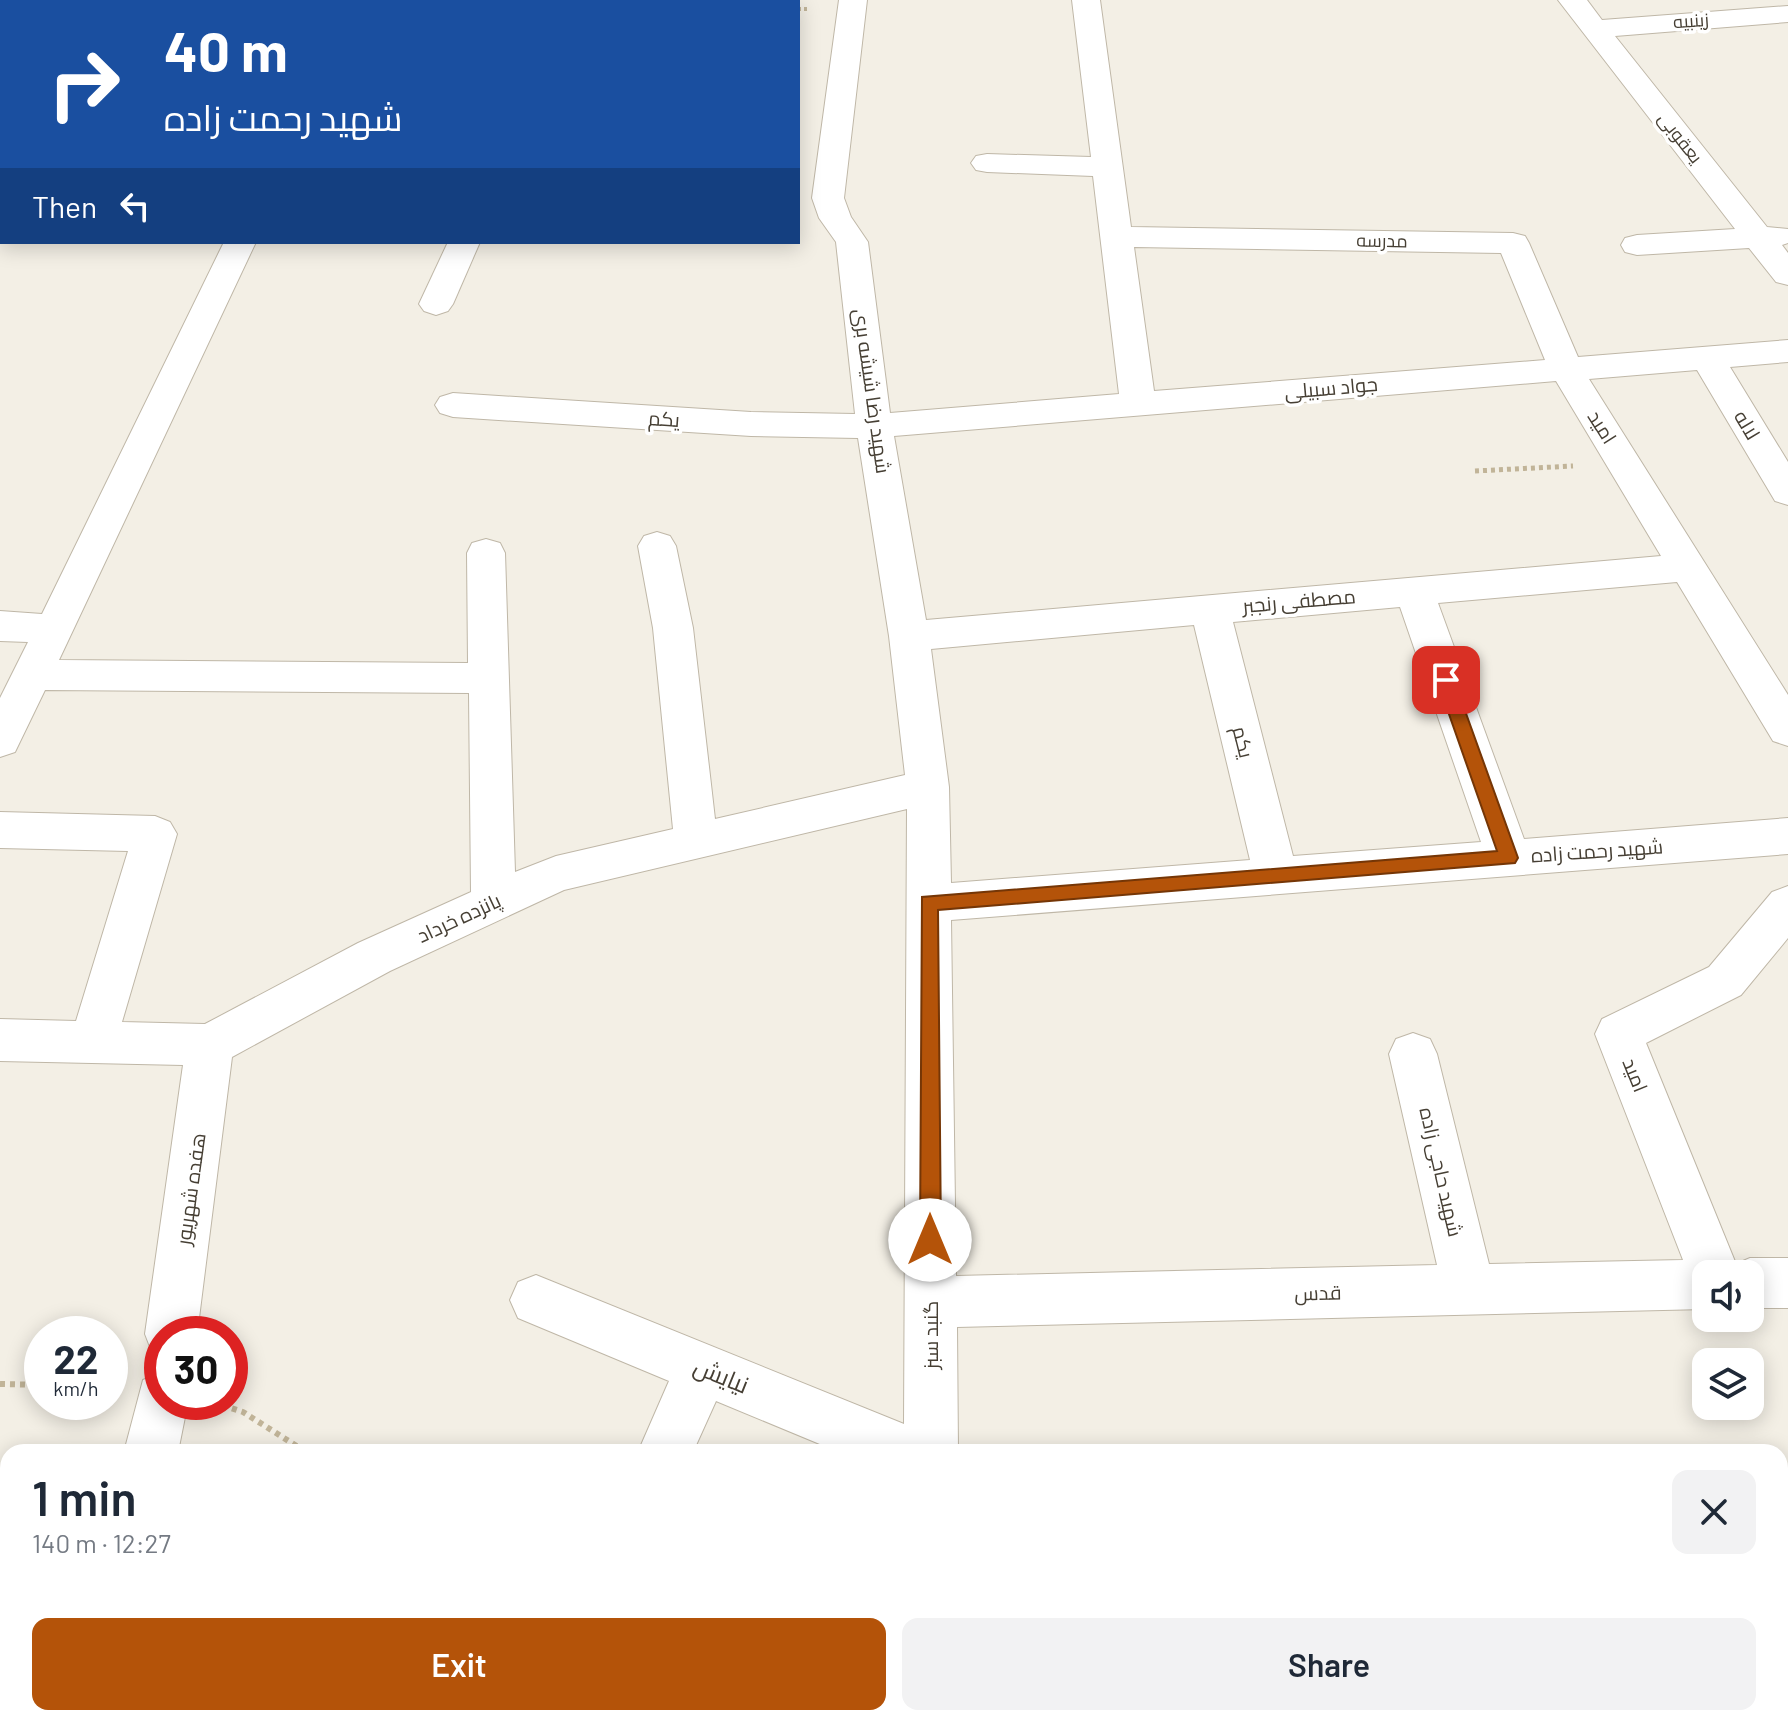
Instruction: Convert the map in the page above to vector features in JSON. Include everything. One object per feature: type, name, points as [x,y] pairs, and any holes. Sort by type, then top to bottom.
[{"type":"street","name":"شهید رضا شیشه بری","points":[[853,0],[813,197],[835,218],[852,242],[874,426],[909,636],[928,787]]},
{"type":"street","points":[[1086,0],[1114,237],[1138,404]]},
{"type":"street","name":"یعقوبی","points":[[1572,0],[1773,237],[1788,275]]},
{"type":"street","name":"زینبیه","points":[[1595,29],[1788,14]]},
{"type":"street","points":[[987,163],[1106,167]]},
{"type":"street","name":"مدرسه","points":[[1114,237],[1513,243],[1566,369]]},
{"type":"street","points":[[1637,245],[1773,237]]},
{"type":"street","points":[[0,741],[29,675],[144,447],[239,244]]},
{"type":"street","points":[[436,304],[463,244]]},
{"type":"street","name":"جواد سبیلی","points":[[874,426],[1788,351]]},
{"type":"street","name":"لاله","points":[[1707,358],[1788,492]]},
{"type":"street","name":"امید","points":[[1566,369],[1788,730]]},
{"type":"street","name":"یکم","points":[[453,405],[751,424],[874,426]]},
{"type":"street","points":[[657,546],[673,628],[696,841]]},
{"type":"street","points":[[486,553],[494,902]]},
{"type":"street","name":"مصطفی رنجبر","points":[[909,636],[1688,567]]},
{"type":"street","points":[[1414,591],[1509,858]]},
{"type":"street","name":"یکم","points":[[1210,609],[1276,876]]},
{"type":"street","points":[[0,626],[52,629]]},
{"type":"street","points":[[29,675],[487,678]]},
{"type":"street","name":"پانزده خرداد","points":[[0,1040],[210,1045],[374,957],[556,874],[928,787]]},
{"type":"street","name":"گنبد سبز","points":[[928,787],[931,1444]]},
{"type":"street","points":[[0,830],[155,834],[93,1042]]},
{"type":"street","name":"شهید رحمت زاده","points":[[928,903],[1788,836]]},
{"type":"street","name":"امید","points":[[1708,1260],[1619,1034],[1725,981],[1788,905]]},
{"type":"street","name":"هفده شهریور","points":[[173,1316],[210,1045]]},
{"type":"street","name":"شهید حاجی زاده","points":[[1413,1054],[1469,1290]]},
{"type":"street","points":[[1764,1283],[1788,1283]]},
{"type":"street","name":"قدس","points":[[931,1302],[1692,1284]]},
{"type":"street","name":"نیایش","points":[[536,1300],[886,1444]]},
{"type":"street","points":[[669,1444],[703,1368]]},
{"type":"street","points":[[153,1444],[158,1420]]},
{"type":"path","points":[[1475,471],[1624,464]]},
{"type":"path","points":[[0,1384],[24,1385]]},
{"type":"path","points":[[248,1415],[293,1444]]},
{"type":"route","points":[[930,1240],[928,903],[1509,858],[1446,680]]}]
